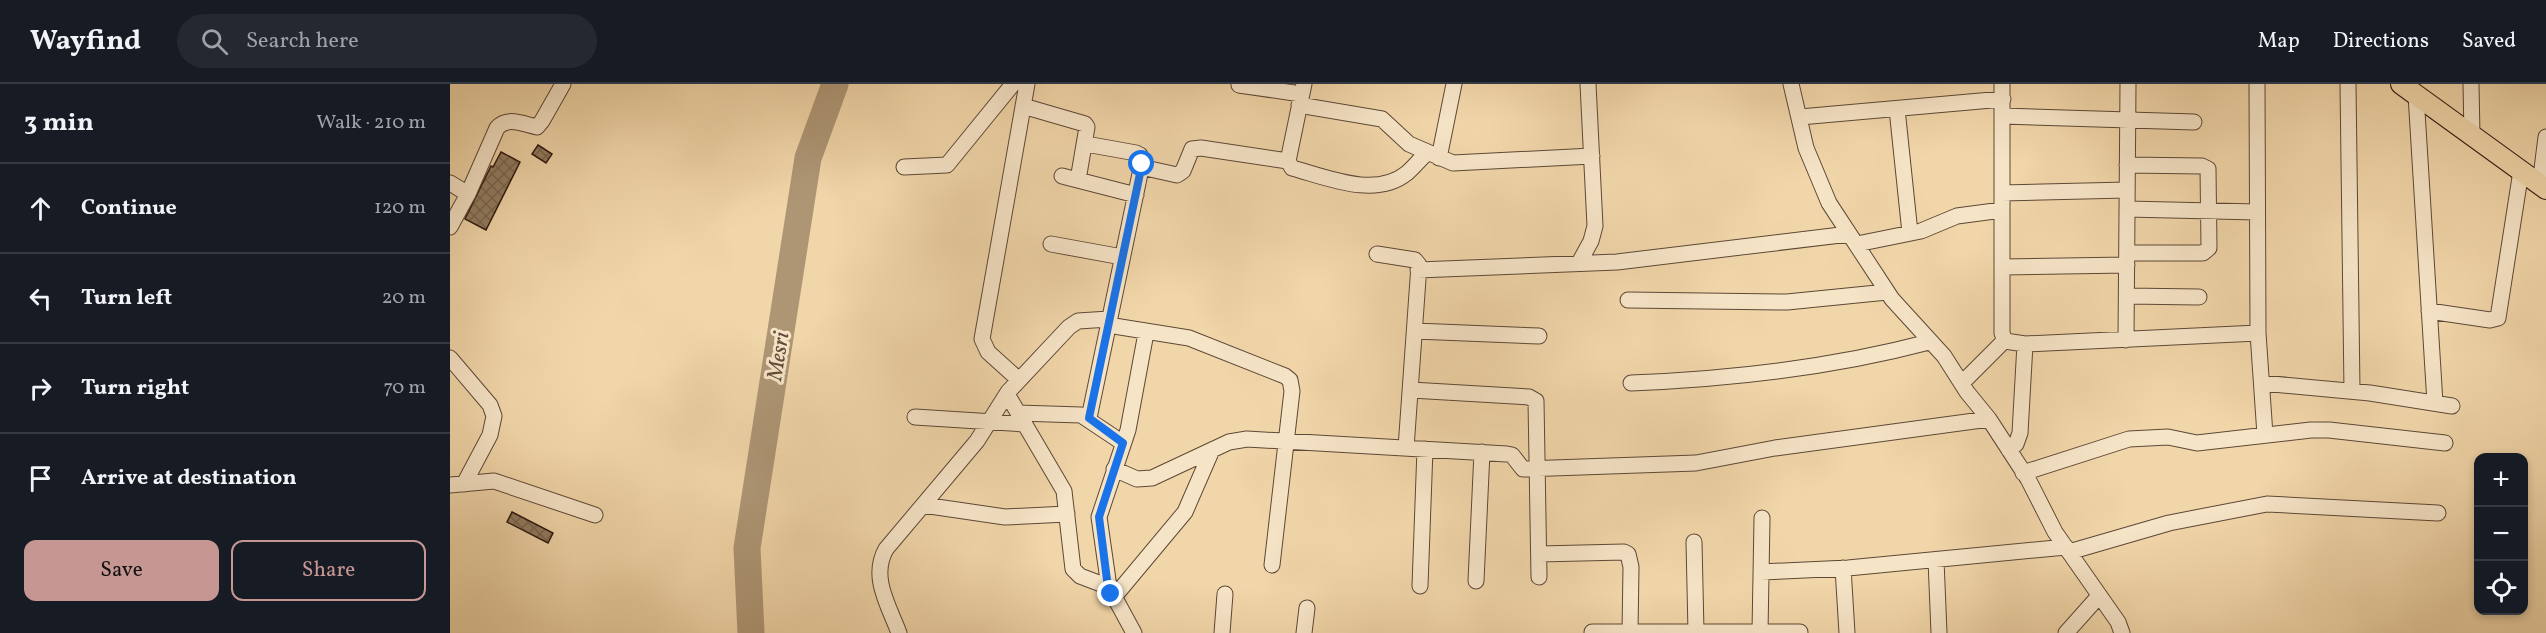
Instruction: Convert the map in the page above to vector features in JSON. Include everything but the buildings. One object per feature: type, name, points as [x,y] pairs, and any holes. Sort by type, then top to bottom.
[{"type":"main road","points":[[2408,89],[2543,187]]},
{"type":"street","points":[[450,227],[501,124],[509,121],[537,127],[563,84]]},
{"type":"street","points":[[904,167],[947,165],[1013,84]]},
{"type":"street","points":[[1020,380],[988,351],[982,339],[1027,84]]},
{"type":"street","points":[[1301,94],[1288,161],[1292,168],[1370,186],[1396,180],[1433,155],[1454,84]]},
{"type":"street","points":[[1578,263],[1591,241],[1595,226],[1588,84]]},
{"type":"street","points":[[1791,84],[1806,147],[1829,203],[1887,292],[1929,342],[1944,356],[1989,419],[2024,473],[2055,532],[2118,622],[2122,633]]},
{"type":"street","points":[[2126,340],[2128,84]]},
{"type":"street","points":[[2257,84],[2258,333],[2265,435]]},
{"type":"street","points":[[2348,84],[2352,391]]},
{"type":"street","points":[[2471,84],[2472,135]]},
{"type":"street","points":[[1239,85],[1301,94],[1382,120],[1404,141],[1453,163],[1592,156]]},
{"type":"street","points":[[2408,89],[2429,311],[2435,403]]},
{"type":"street","points":[[1800,117],[1897,109],[2002,92],[2004,267],[2002,333],[2009,343],[2258,333]]},
{"type":"street","points":[[1023,106],[1085,124],[1088,132],[1078,180]]},
{"type":"street","points":[[1897,109],[1910,233]]},
{"type":"street","points":[[2002,116],[2194,122]]},
{"type":"street","points":[[2543,187],[2546,137]]},
{"type":"street","points":[[1086,144],[1136,153],[1142,158],[1089,418]]},
{"type":"street","points":[[1141,167],[1177,176],[1184,171],[1190,153],[1196,148],[1288,161]]},
{"type":"street","points":[[2004,267],[2206,253],[2209,248],[2209,175],[2205,167],[2127,165]]},
{"type":"street","points":[[2429,311],[2490,320],[2498,318],[2521,171]]},
{"type":"street","points":[[1062,176],[1136,195]]},
{"type":"street","points":[[450,183],[468,194]]},
{"type":"street","points":[[2002,193],[2127,190]]},
{"type":"street","points":[[2127,209],[2257,212]]},
{"type":"street","points":[[1418,270],[1617,262],[1853,239],[1910,233],[1935,227],[1957,216],[2002,210]]},
{"type":"street","points":[[1051,244],[1122,256]]},
{"type":"street","points":[[1377,254],[1415,260],[1418,270],[1406,448]]},
{"type":"street","points":[[1628,300],[1786,302],[1887,292]]},
{"type":"street","points":[[2127,296],[2199,297]]},
{"type":"street","points":[[899,633],[880,584],[879,567],[886,549],[977,441],[1007,394],[1073,323],[1108,322],[1146,333],[1189,338],[1290,380],[1292,391],[1272,565]]},
{"type":"street","points":[[1415,331],[1539,336]]},
{"type":"street","points":[[1134,633],[1111,592],[1099,517],[1123,443],[1146,333]]},
{"type":"street","points":[[1962,383],[2005,340]]},
{"type":"street","points":[[1631,383],[1700,380],[1815,367],[1876,356],[1929,342]]},
{"type":"street","points":[[2008,450],[2016,444],[2020,433],[2025,344]]},
{"type":"street","points":[[450,358],[490,405],[494,416],[490,435],[457,485]]},
{"type":"street","points":[[2262,383],[2352,391],[2452,406]]},
{"type":"street","points":[[1411,390],[1532,398],[1537,405],[1539,577]]},
{"type":"street","points":[[1007,394],[1062,487],[1073,569],[1080,576],[1111,592]]},
{"type":"street","points":[[915,417],[988,423],[1074,414],[1089,418],[1123,443]]},
{"type":"street","points":[[1114,469],[1145,480],[1238,440],[1507,454],[1512,456],[1521,468],[1538,469],[1696,463],[1775,448],[1989,419]]},
{"type":"street","points":[[2024,473],[2129,439],[2168,437],[2197,443],[2329,430],[2445,443]]},
{"type":"street","points":[[1420,586],[1425,449]]},
{"type":"street","points":[[1111,592],[1185,512],[1212,450]]},
{"type":"street","points":[[1476,581],[1482,452]]},
{"type":"street","points":[[457,485],[494,482],[594,515]]},
{"type":"street","points":[[1761,572],[1843,568],[2067,550],[2169,523],[2267,504],[2438,513]]},
{"type":"street","points":[[923,505],[1005,516],[1067,514]]},
{"type":"street","points":[[1760,632],[1762,518]]},
{"type":"street","points":[[1694,542],[1696,632]]},
{"type":"street","points":[[1539,554],[1624,552],[1628,554],[1631,567],[1630,632]]},
{"type":"street","points":[[1936,560],[1939,633]]},
{"type":"street","points":[[1843,568],[1847,633]]},
{"type":"street","points":[[1222,633],[1225,594]]},
{"type":"street","points":[[2066,633],[2099,596]]},
{"type":"street","points":[[1304,633],[1307,608]]},
{"type":"street","points":[[1592,632],[1800,632]]},
{"type":"waterway","name":"Mesri","points":[[751,633],[747,548],[808,158],[835,84]]},
{"type":"route","points":[[1111,594],[1108,587],[1099,517],[1123,443],[1089,418],[1142,164]]}]
